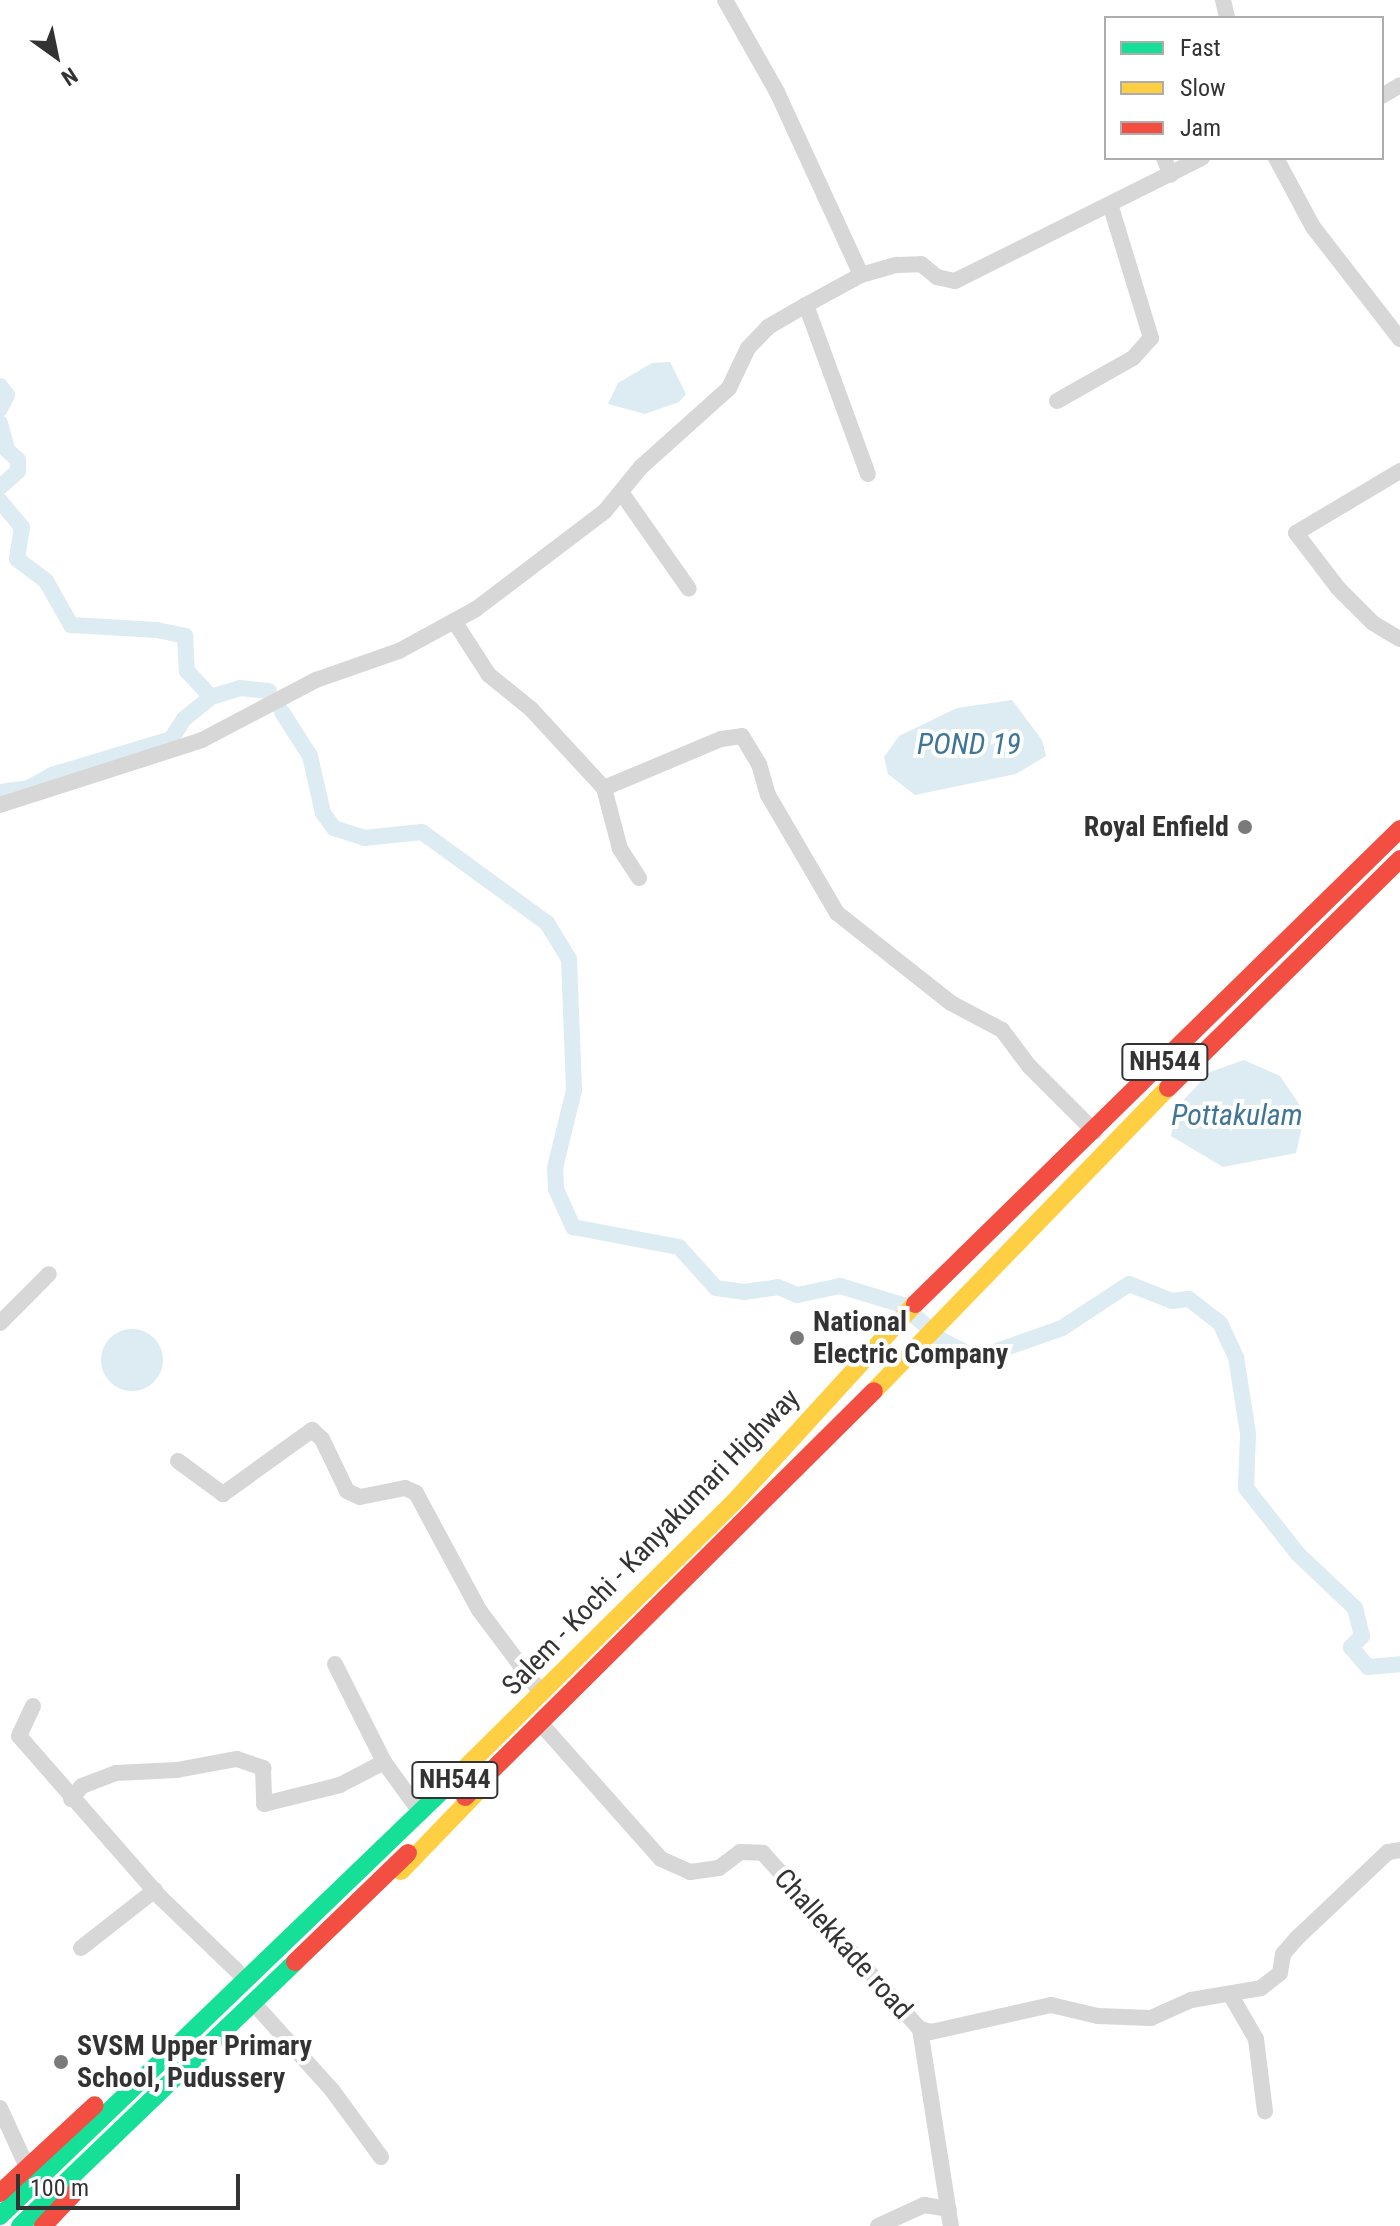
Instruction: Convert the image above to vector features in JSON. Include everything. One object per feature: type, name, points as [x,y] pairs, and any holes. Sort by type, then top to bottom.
[{"type":"main road","name":"Salem - Kochi - Kanyakumari Highway","points":[[0,2216],[542,1694],[743,1492],[892,1327],[1095,1132],[1400,829]]},
{"type":"main road","name":"Salem - Kochi - Kanyakumari Highway","points":[[20,2226],[527,1740],[913,1347],[1400,859]]},
{"type":"main road","points":[[43,2226],[527,1740]]},
{"type":"main road","points":[[0,2193],[237,1971],[296,1934]]},
{"type":"street","points":[[725,0],[777,92],[861,275]]},
{"type":"street","points":[[1165,160],[1171,175]]},
{"type":"street","points":[[0,805],[202,740],[316,680],[399,651],[454,621],[605,511],[641,467],[729,388],[748,348],[768,327],[861,275],[921,264],[937,277],[955,281],[1111,207],[1198,160]]},
{"type":"street","points":[[1277,160],[1313,227],[1400,339]]},
{"type":"street","points":[[1057,401],[1133,358],[1151,338],[1111,207]]},
{"type":"street","points":[[806,305],[868,474]]},
{"type":"street","points":[[1400,471],[1392,484],[1296,533],[1338,588],[1373,623],[1400,639]]},
{"type":"street","points":[[621,492],[689,589]]},
{"type":"street","points":[[454,621],[489,675],[531,709],[604,788],[620,849],[639,878]]},
{"type":"street","points":[[604,788],[721,739],[742,736],[759,764],[768,795],[837,913],[951,1003],[995,1024],[1095,1132]]},
{"type":"street","points":[[0,1323],[49,1274]]},
{"type":"street","points":[[178,1461],[223,1494],[312,1430],[322,1439],[347,1491],[360,1497],[405,1488],[416,1493],[479,1610],[542,1694]]},
{"type":"street","points":[[335,1664],[384,1762],[421,1813]]},
{"type":"street","points":[[33,1706],[19,1736],[71,1799],[155,1890],[237,1971]]},
{"type":"street","name":"Challekkade road","points":[[542,1725],[661,1859],[690,1872],[719,1868],[740,1852],[763,1853],[920,2029],[950,2218]]},
{"type":"street","points":[[71,1799],[82,1786],[116,1773],[177,1770],[237,1759],[263,1768],[264,1804],[340,1785],[384,1762]]},
{"type":"street","points":[[920,2029],[931,2032],[1051,2005],[1098,2016],[1151,2018],[1191,2000],[1230,1994],[1271,1981],[1297,1938],[1388,1852],[1400,1850]]},
{"type":"street","points":[[81,1948],[155,1890]]},
{"type":"street","points":[[1230,1994],[1256,2039],[1265,2111]]},
{"type":"street","points":[[259,2009],[332,2090],[381,2157]]},
{"type":"street","points":[[0,2108],[27,2167]]},
{"type":"street","points":[[878,2226],[924,2205],[950,2218]]},
{"type":"water","points":[[670,362],[686,394],[679,402],[645,414],[608,404],[618,383],[652,363]]},
{"type":"water","name":"POND 19","points":[[1012,700],[1042,740],[1046,756],[1016,774],[915,795],[888,774],[884,757],[899,736],[957,708]]},
{"type":"water","name":"Pottakulam","points":[[1244,1060],[1280,1076],[1305,1113],[1296,1153],[1223,1167],[1171,1136],[1175,1109],[1210,1072]]},
{"type":"water","points":[[132,1329],[144,1331],[154,1338],[161,1348],[161,1372],[154,1382],[144,1389],[132,1391],[120,1389],[110,1382],[103,1372],[101,1360],[103,1348],[110,1338],[120,1331]]},
{"type":"waterway","points":[[0,386],[7,395],[0,409]]},
{"type":"waterway","points":[[0,423],[7,450],[18,460],[18,471],[0,487]]},
{"type":"waterway","points":[[0,501],[22,527],[17,559],[46,581],[71,625],[157,630],[185,636],[187,671],[211,697]]},
{"type":"waterway","points":[[0,792],[28,788],[52,775],[171,739],[184,719],[211,697],[240,688],[269,691]]},
{"type":"waterway","points":[[282,712],[310,756],[323,813],[334,828],[364,838],[422,832],[547,923],[569,959],[574,1090],[555,1168],[556,1189],[573,1227],[679,1247],[716,1288],[744,1292],[778,1287],[797,1295],[840,1286],[903,1305],[941,1340],[977,1358],[1062,1328],[1129,1284],[1172,1301],[1189,1299],[1220,1323],[1236,1357],[1248,1434],[1246,1488],[1298,1554],[1355,1608],[1362,1636],[1351,1647],[1368,1667],[1400,1664]]},
{"type":"traffic: fast","points":[[0,2216],[449,1784]]},
{"type":"traffic: fast","points":[[20,2226],[295,1962]]},
{"type":"traffic: slow","points":[[874,1391],[1168,1088]]},
{"type":"traffic: slow","points":[[449,1784],[734,1502],[915,1304]]},
{"type":"traffic: slow","points":[[401,1871],[481,1788]]},
{"type":"traffic: jam","points":[[915,1304],[1400,829]]},
{"type":"traffic: jam","points":[[1168,1088],[1400,859]]},
{"type":"traffic: jam","points":[[465,1797],[874,1391]]},
{"type":"traffic: jam","points":[[295,1962],[408,1853]]},
{"type":"traffic: jam","points":[[0,2193],[95,2105]]},
{"type":"traffic: jam","points":[[43,2226],[78,2189]]},
{"type":"place","name":"Royal Enfield","points":[[1245,827]]},
{"type":"place","name":"National Electric Company","points":[[797,1338]]},
{"type":"place","name":"SVSM Upper Primary School, Pudussery","points":[[61,2062]]}]
